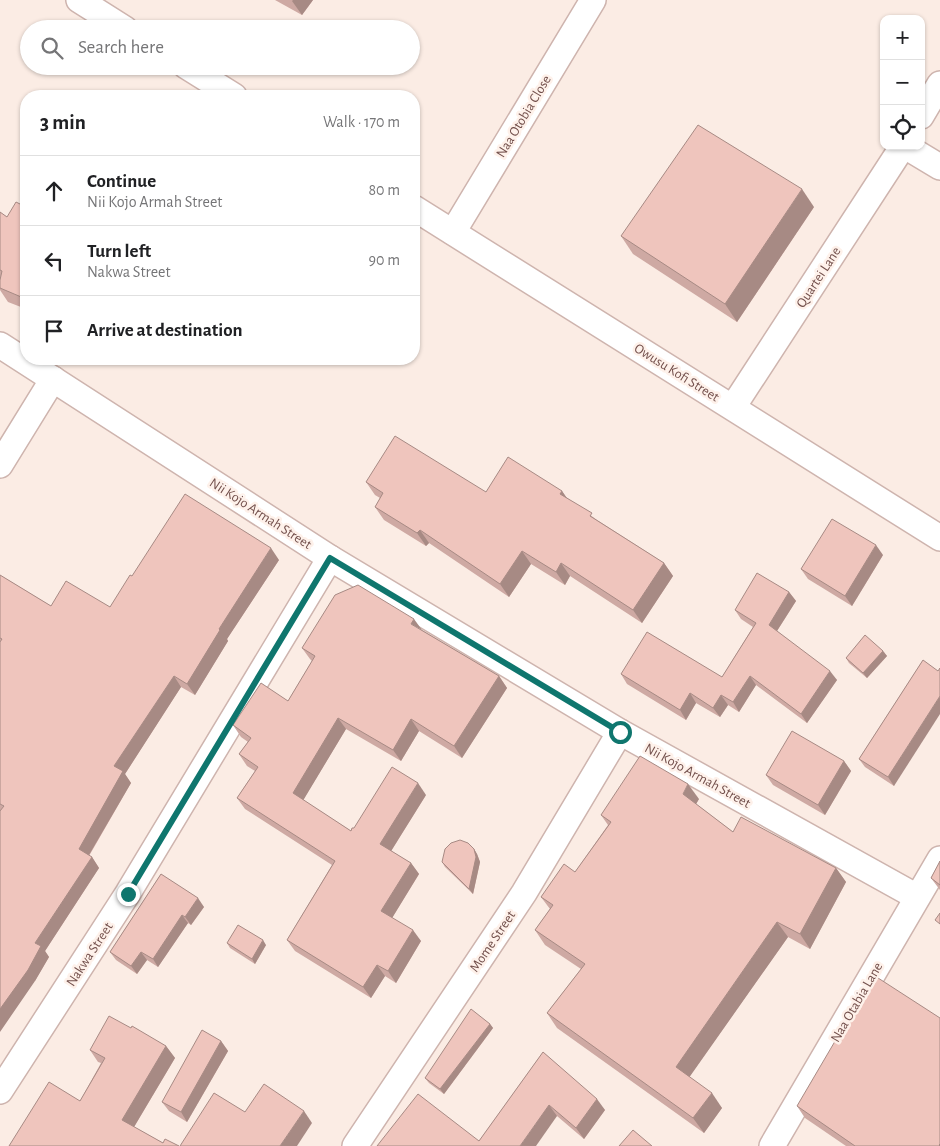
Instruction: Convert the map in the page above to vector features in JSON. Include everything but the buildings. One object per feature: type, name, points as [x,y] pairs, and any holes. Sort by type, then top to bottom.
[{"type":"street","points":[[79,0],[111,20]]},
{"type":"street","name":"Naa Otobia Close","points":[[453,232],[593,0]]},
{"type":"street","points":[[200,75],[224,90]]},
{"type":"street","points":[[925,109],[940,84]]},
{"type":"street","name":"Quartei Lane","points":[[733,407],[901,150]]},
{"type":"street","points":[[911,150],[940,167]]},
{"type":"street","name":"Owusu Kofi Street","points":[[420,212],[940,538]]},
{"type":"street","name":"Nii Kojo Armah Street","points":[[0,345],[20,358]]},
{"type":"street","name":"Nii Kojo Armah Street","points":[[31,365],[330,558],[620,732],[917,897]]},
{"type":"street","points":[[0,465],[53,379]]},
{"type":"street","name":"Nakwa Street","points":[[0,1092],[128,894],[330,558]]},
{"type":"street","name":"Mome Street","points":[[355,1146],[524,893],[620,732]]},
{"type":"street","name":"Naa Otabia Lane","points":[[772,1146],[940,859]]},
{"type":"route","points":[[128,894],[330,558],[620,732]]}]
